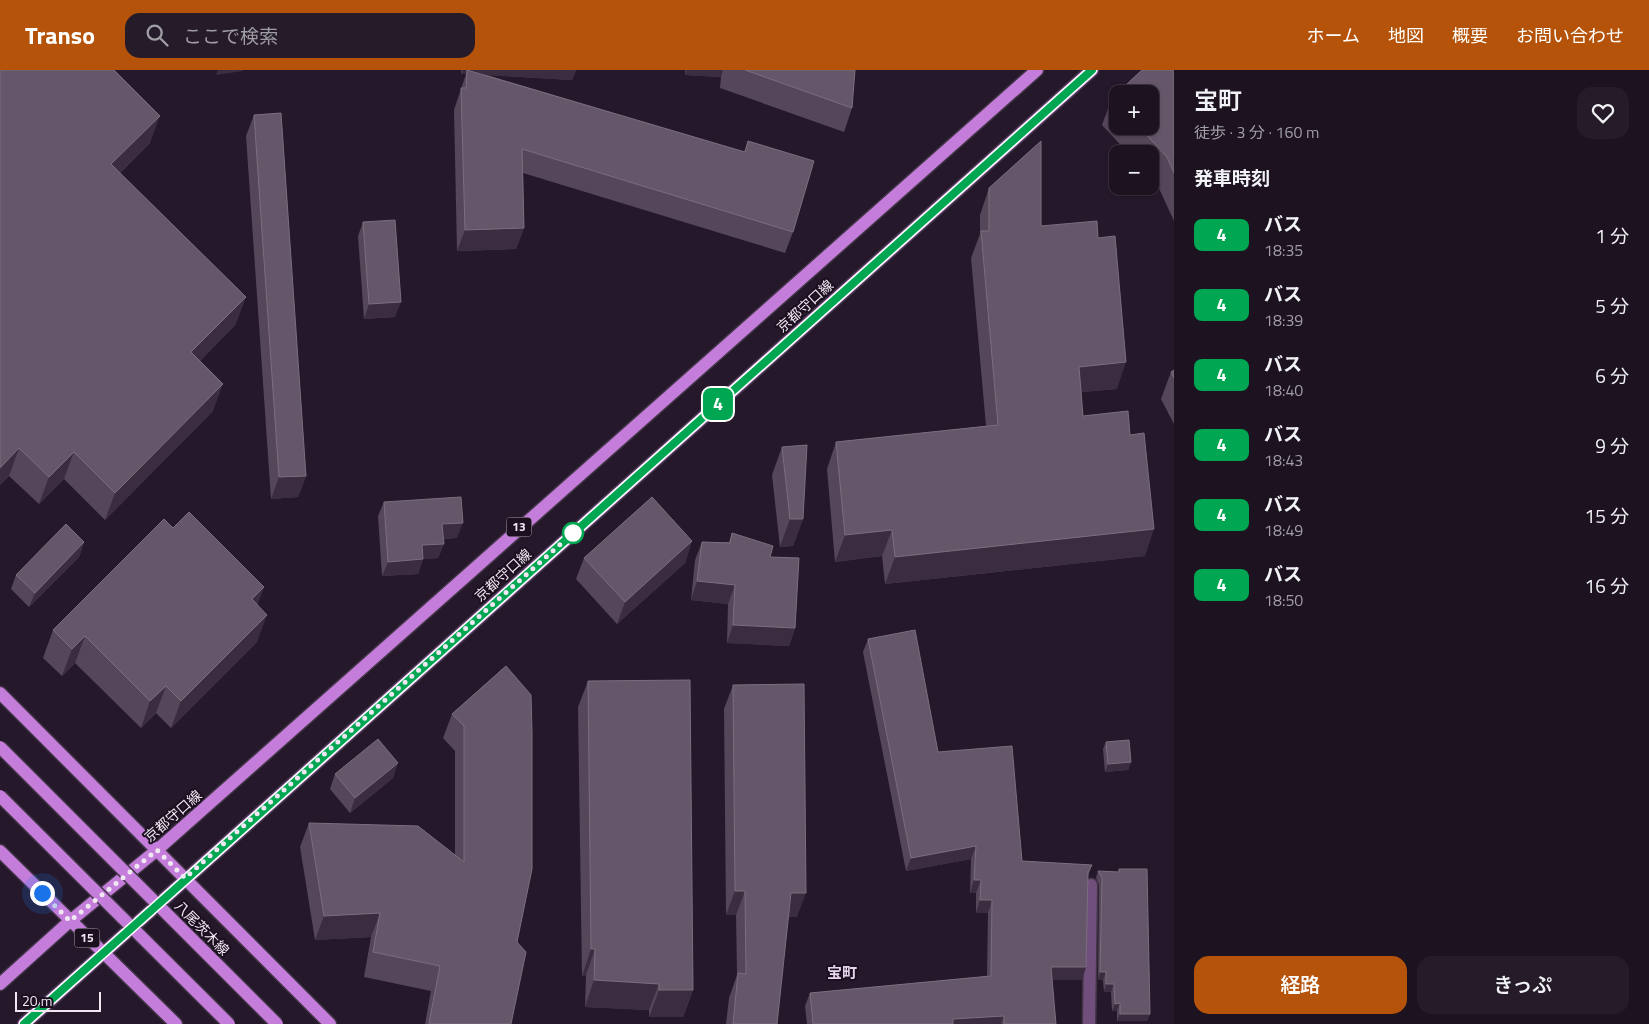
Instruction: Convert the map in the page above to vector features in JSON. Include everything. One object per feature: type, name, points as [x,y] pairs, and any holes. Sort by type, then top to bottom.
[{"type":"main road","name":"京都守口線","points":[[0,984],[70,921],[157,850],[1037,70]]},
{"type":"main road","name":"京都守口線","points":[[24,1024],[185,878],[1092,70]]},
{"type":"main road","points":[[0,693],[330,1024]]},
{"type":"main road","name":"八尾茨木線","points":[[0,746],[277,1024]]},
{"type":"main road","points":[[0,796],[229,1024]]},
{"type":"main road","name":"15","points":[[0,851],[176,1024]]},
{"type":"street","points":[[1089,1024],[1091,885]]},
{"type":"building","points":[[0,70],[114,70],[160,116],[111,164],[246,297],[191,352],[223,384],[115,493],[74,452],[49,477],[19,448],[0,468]]},
{"type":"building","points":[[467,70],[745,152],[748,141],[814,161],[793,232],[522,149],[524,228],[465,230],[461,88],[466,88]]},
{"type":"building","points":[[745,70],[855,70],[852,108]]},
{"type":"building","points":[[1142,70],[1174,70],[1174,173],[1167,157],[1159,148],[1159,145],[1156,145],[1146,135],[1159,135],[1159,85],[1126,85]]},
{"type":"building","points":[[281,113],[306,476],[279,477],[254,115]]},
{"type":"building","points":[[1041,141],[1041,226],[1097,221],[1098,238],[1115,236],[1126,362],[1079,367],[1083,416],[1128,411],[1130,435],[1144,433],[1154,529],[895,557],[892,530],[845,535],[836,442],[998,425],[981,231],[989,231],[989,188]]},
{"type":"building","points":[[395,220],[401,302],[369,304],[363,222]]},
{"type":"building","points":[[807,445],[803,519],[790,519],[782,447]]},
{"type":"building","points":[[461,497],[463,523],[442,524],[444,544],[422,545],[423,559],[388,562],[384,502]]},
{"type":"building","points":[[652,497],[692,541],[625,602],[584,558]]},
{"type":"building","points":[[189,512],[264,587],[252,599],[267,615],[181,701],[166,686],[150,701],[85,636],[72,649],[53,630],[164,519],[173,528]]},
{"type":"building","points":[[66,524],[84,542],[35,593],[16,575]]},
{"type":"building","points":[[732,533],[773,546],[770,557],[799,558],[795,628],[733,625],[735,585],[697,581],[702,542],[730,543]]},
{"type":"building","points":[[915,630],[938,752],[1012,746],[1022,861],[1092,865],[1088,872],[1086,967],[1051,967],[1056,1024],[1004,1024],[1004,1016],[953,1019],[953,1024],[813,1024],[810,993],[991,976],[992,900],[980,900],[981,880],[974,880],[976,846],[911,858],[868,639]]},
{"type":"building","points":[[506,666],[531,695],[532,869],[517,942],[526,952],[511,1024],[432,1024],[429,1023],[440,966],[373,952],[380,913],[324,916],[309,823],[418,826],[464,862],[464,726],[452,714]]},
{"type":"building","points":[[690,680],[693,990],[659,990],[659,984],[594,980],[595,949],[591,949],[588,681]]},
{"type":"building","points":[[804,684],[806,893],[791,893],[777,1024],[733,1024],[738,973],[746,974],[745,891],[735,891],[733,685]]},
{"type":"building","points":[[378,739],[398,763],[355,798],[335,774]]},
{"type":"building","points":[[1129,740],[1131,762],[1108,764],[1106,742]]},
{"type":"building","points":[[1119,869],[1147,869],[1150,1014],[1120,1014],[1120,1003],[1115,1004],[1114,984],[1106,984],[1106,972],[1100,972],[1102,878],[1098,871],[1119,872]]},
{"type":"bus line","name":"4","points":[[24,1024],[185,878],[1092,70]]},
{"type":"district","name":"宝町","points":[[842,973]]},
{"type":"route","points":[[42,893],[70,921],[157,850],[185,878],[573,533]]}]
